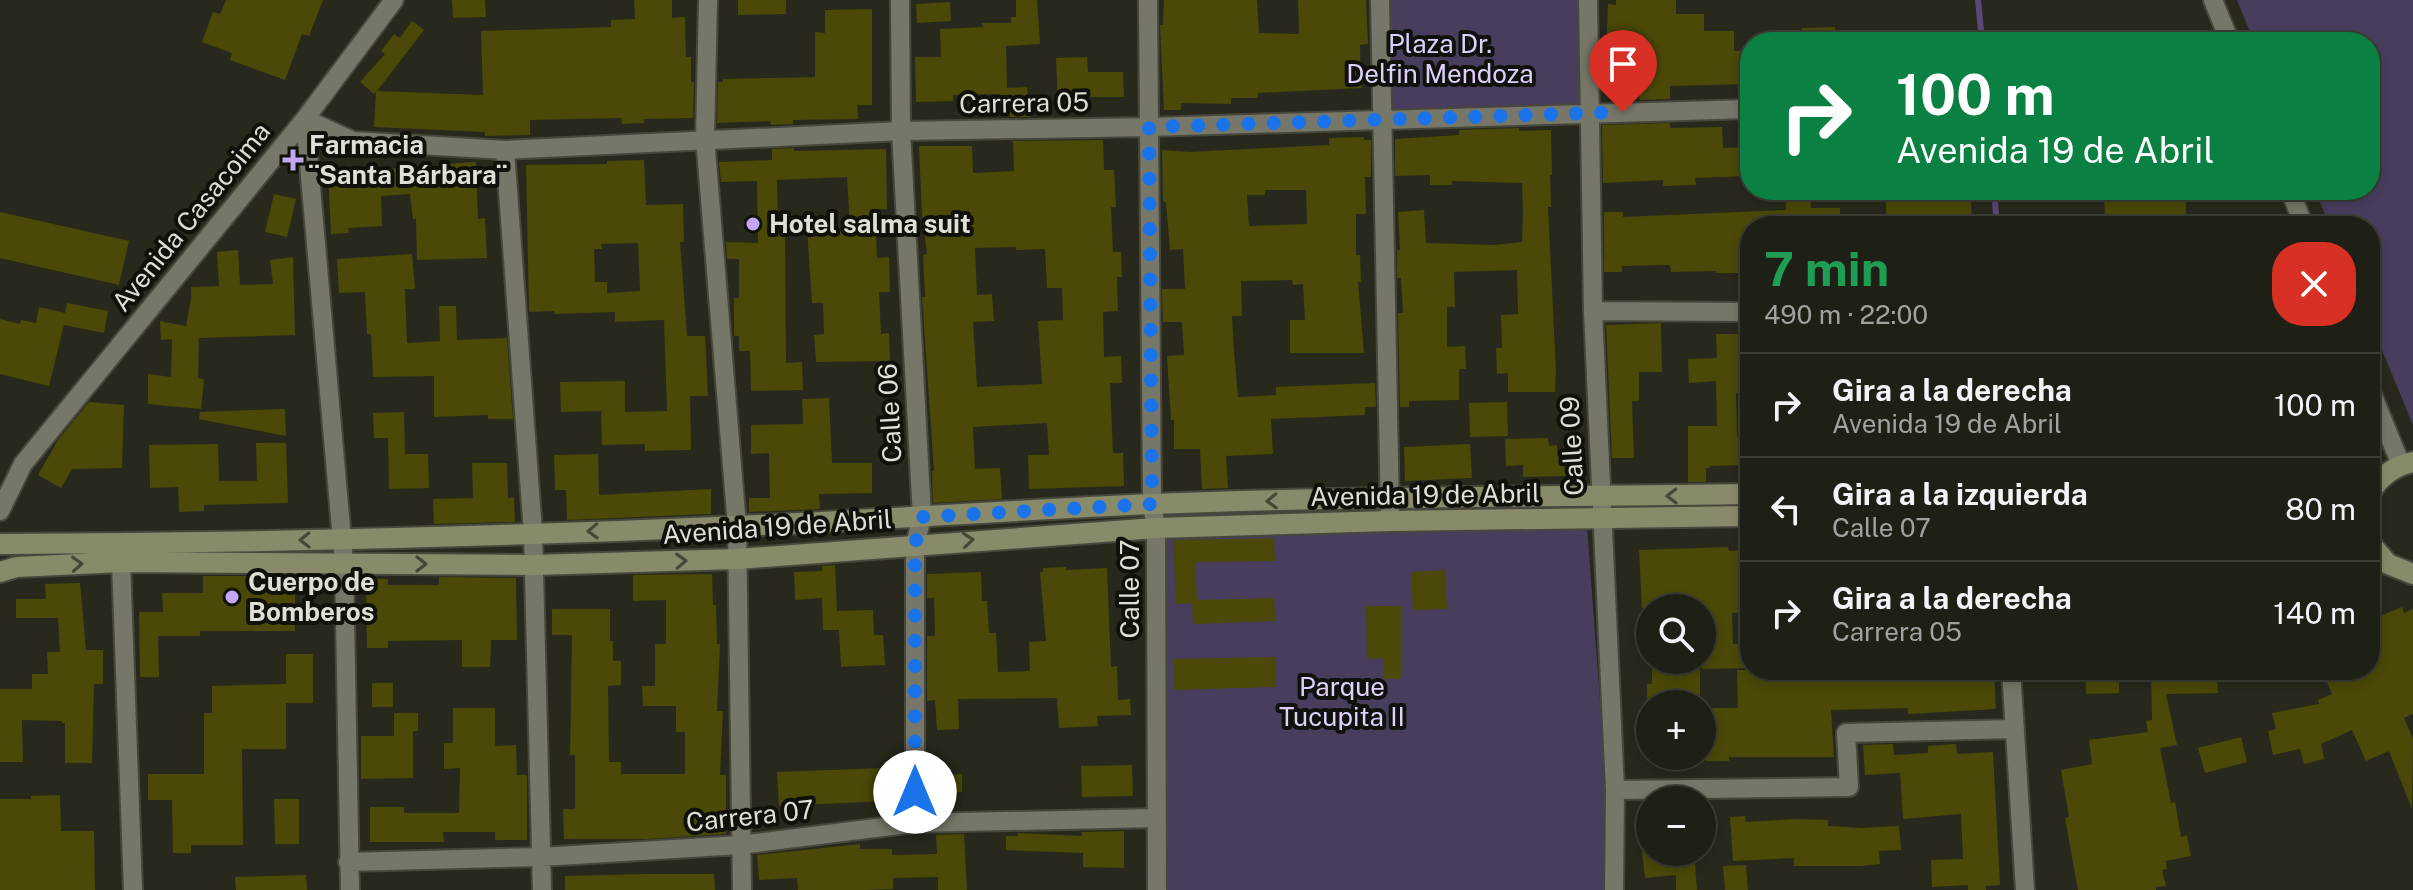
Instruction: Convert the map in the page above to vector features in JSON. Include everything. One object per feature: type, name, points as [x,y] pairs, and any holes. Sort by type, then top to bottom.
[{"type":"street","name":"Avenida Casacoima","points":[[0,511],[23,464],[305,119],[394,0]]},
{"type":"street","points":[[708,0],[705,138],[737,526],[742,890]]},
{"type":"street","name":"Calle 06","points":[[900,0],[901,131],[922,517],[915,545],[915,823]]},
{"type":"street","name":"Calle 07","points":[[1148,0],[1152,504],[1156,528],[1157,890]]},
{"type":"street","points":[[1380,0],[1390,521]]},
{"type":"street","name":"Calle 09","points":[[1588,0],[1593,311],[1599,497],[1603,518],[1615,790],[1614,890]]},
{"type":"street","points":[[2213,0],[2226,32]]},
{"type":"street","name":"Carrera 05","points":[[305,119],[353,141],[505,150],[705,138],[901,131],[1149,127],[1740,109]]},
{"type":"street","points":[[305,119],[344,563],[350,890]]},
{"type":"street","points":[[505,150],[533,533],[542,890]]},
{"type":"street","points":[[1593,311],[1740,312]]},
{"type":"street","points":[[2380,425],[2392,469]]},
{"type":"street","name":"Avenida Casacoima","points":[[0,477],[23,464]]},
{"type":"street","name":"Avenida 19 de Abril","points":[[0,544],[341,540],[737,526],[1152,504],[1740,494]]},
{"type":"street","name":"Avenida 19 de Abril","points":[[0,572],[17,567],[121,562],[534,565],[738,559],[1156,528],[1740,516]]},
{"type":"street","points":[[2380,555],[2388,564],[2413,574]]},
{"type":"street","points":[[121,562],[133,890]]},
{"type":"street","points":[[2012,680],[2025,890]]},
{"type":"street","points":[[1615,790],[1849,787],[1846,733],[2015,729]]},
{"type":"street","name":"Carrera 07","points":[[348,862],[541,857],[740,845],[915,823],[1157,818]]},
{"type":"green space","name":"Plaza Dr. Delfin Mendoza","points":[[1380,0],[1588,0],[1591,113],[1383,119]]},
{"type":"green space","points":[[2237,0],[2413,0],[2413,425],[2380,345],[2380,216],[2326,216],[2319,200],[2380,200],[2380,32],[2250,32]]},
{"type":"green space","name":"Parque Tucupita II","points":[[1152,504],[1587,526],[1614,890],[1156,890]]},
{"type":"building","points":[[226,0],[323,0],[309,36],[302,34],[285,80],[230,60],[232,53],[202,42],[213,12],[220,14]]},
{"type":"building","points":[[452,0],[485,0],[486,17],[453,18]]},
{"type":"building","points":[[634,0],[672,0],[672,18],[685,17],[686,57],[691,57],[691,82],[694,82],[693,118],[644,119],[644,123],[622,124],[621,118],[530,120],[530,135],[485,136],[485,132],[374,127],[376,92],[374,94],[360,82],[385,54],[381,51],[394,34],[400,38],[412,21],[424,30],[377,91],[483,95],[481,31],[611,27],[611,20],[635,19]]},
{"type":"building","points":[[738,0],[786,0],[786,14],[738,15]]},
{"type":"building","points":[[1016,0],[1037,0],[1040,44],[1006,46],[1007,88],[1027,87],[1030,117],[1010,117],[1010,109],[1000,110],[999,94],[953,95],[953,101],[916,102],[915,57],[941,57],[940,29],[983,27],[982,23],[1011,23],[1011,17],[1016,17]]},
{"type":"building","points":[[1164,0],[1257,0],[1259,33],[1299,34],[1298,0],[1366,0],[1368,44],[1360,45],[1361,88],[1258,93],[1258,98],[1231,98],[1231,104],[1181,103],[1181,110],[1164,110],[1160,25],[1163,25]]},
{"type":"building","points":[[1616,0],[1676,0],[1676,14],[1704,14],[1704,31],[1734,31],[1734,51],[1740,51],[1740,84],[1670,86],[1670,99],[1639,100],[1640,84],[1617,84],[1617,56],[1606,56],[1608,4],[1616,5]]},
{"type":"building","points":[[950,2],[951,21],[917,23],[916,4]]},
{"type":"building","points":[[872,9],[872,105],[857,105],[858,119],[793,120],[793,124],[771,125],[770,121],[717,123],[718,82],[723,82],[723,79],[815,77],[815,32],[825,33],[825,10]]},
{"type":"building","points":[[1835,27],[1835,32],[1802,32],[1802,28]]},
{"type":"building","points":[[1087,57],[1088,72],[1123,72],[1124,97],[1088,97],[1089,103],[1058,104],[1056,58]]},
{"type":"building","points":[[1670,123],[1670,128],[1722,127],[1723,148],[1740,147],[1740,176],[1695,178],[1696,185],[1663,186],[1663,180],[1603,183],[1602,125]]},
{"type":"building","points":[[1519,128],[1519,131],[1551,130],[1551,207],[1548,207],[1555,392],[1508,392],[1508,373],[1497,374],[1496,348],[1502,348],[1501,315],[1518,314],[1517,270],[1454,272],[1455,307],[1447,307],[1447,347],[1465,346],[1466,369],[1459,369],[1459,400],[1409,401],[1409,407],[1400,407],[1398,313],[1403,313],[1401,278],[1397,278],[1397,250],[1400,250],[1398,212],[1424,210],[1426,243],[1494,245],[1522,242],[1523,212],[1522,183],[1452,181],[1452,185],[1430,185],[1430,175],[1395,176],[1395,139],[1459,135],[1459,130]]},
{"type":"building","points":[[1364,137],[1364,140],[1371,140],[1371,177],[1365,177],[1366,214],[1356,214],[1364,353],[1290,353],[1290,320],[1305,320],[1303,284],[1293,285],[1292,280],[1241,281],[1242,316],[1232,316],[1238,397],[1276,395],[1276,387],[1375,383],[1376,407],[1365,407],[1365,415],[1271,419],[1273,454],[1226,456],[1228,488],[1202,489],[1200,449],[1174,449],[1167,356],[1184,355],[1182,322],[1163,322],[1162,289],[1185,289],[1183,249],[1170,250],[1166,202],[1163,202],[1162,150],[1190,152],[1329,145],[1329,138]],"holes":[[[1265,190],[1306,190],[1307,224],[1249,226],[1247,195],[1265,195]]]},
{"type":"building","points":[[1103,140],[1104,170],[1114,170],[1116,207],[1111,207],[1113,252],[1121,252],[1122,277],[1117,277],[1118,311],[1103,312],[1104,357],[1121,356],[1122,383],[1110,383],[1113,453],[1123,453],[1124,486],[1029,489],[1028,455],[1049,455],[1047,423],[973,427],[975,469],[1000,468],[1002,499],[933,503],[934,471],[922,297],[925,297],[923,255],[927,254],[919,146],[972,146],[973,173],[1014,171],[1013,142],[1010,141]],"holes":[[[1016,247],[1016,250],[1045,249],[1047,288],[1062,288],[1063,320],[1038,321],[1042,384],[977,387],[973,322],[994,321],[992,294],[977,295],[975,248]]]},
{"type":"building","points":[[794,148],[794,151],[886,149],[887,209],[875,209],[877,258],[889,257],[890,292],[879,292],[881,334],[889,333],[890,361],[816,362],[814,335],[824,334],[823,303],[812,303],[807,228],[850,227],[847,177],[777,180],[778,221],[785,221],[786,363],[802,362],[803,390],[751,391],[750,351],[739,351],[739,336],[734,336],[734,298],[739,298],[739,259],[727,259],[726,242],[758,243],[757,181],[721,182],[719,162],[772,160],[772,149]]},
{"type":"building","points":[[644,160],[646,205],[683,204],[684,242],[680,242],[687,336],[705,336],[708,396],[690,396],[691,450],[645,451],[645,444],[602,445],[601,411],[561,412],[560,382],[625,381],[625,412],[667,411],[664,320],[615,322],[615,312],[529,312],[526,165],[607,164],[607,161]],"holes":[[[638,243],[640,291],[607,293],[607,282],[595,282],[594,249],[602,249],[601,244]]]},
{"type":"building","points":[[476,162],[478,219],[485,218],[487,258],[417,260],[416,219],[413,219],[410,194],[381,196],[382,226],[348,228],[349,233],[331,234],[328,171],[347,171],[347,182],[384,180],[384,169],[444,167],[444,164]]},
{"type":"building","points":[[274,194],[296,199],[287,237],[265,232]]},
{"type":"building","points":[[1786,200],[1811,200],[1811,208],[1840,208],[1840,216],[1740,216],[1740,273],[1671,272],[1670,265],[1622,266],[1622,272],[1604,272],[1604,212],[1623,212],[1623,217],[1786,210]]},
{"type":"building","points":[[1886,200],[1971,200],[1972,216],[1886,216]]},
{"type":"building","points":[[2104,200],[2186,200],[2186,216],[2105,216]]},
{"type":"building","points":[[0,212],[129,241],[119,285],[0,258]]},
{"type":"building","points":[[238,250],[240,285],[273,284],[270,260],[293,257],[295,335],[199,338],[198,378],[204,379],[201,409],[148,404],[148,374],[171,377],[172,339],[161,340],[160,321],[186,326],[191,287],[219,286],[217,252]]},
{"type":"building","points":[[412,254],[415,289],[405,289],[407,343],[440,341],[439,306],[456,306],[457,340],[507,338],[513,419],[488,419],[488,415],[434,417],[434,376],[373,377],[365,292],[339,293],[337,259]]},
{"type":"building","points":[[67,303],[108,311],[104,333],[64,325],[49,386],[0,374],[0,319],[20,324],[21,320],[36,323],[39,307],[65,313]]},
{"type":"building","points":[[1661,323],[1662,372],[1639,372],[1639,401],[1632,401],[1634,458],[1612,458],[1606,325]]},
{"type":"building","points":[[1716,334],[1740,334],[1740,393],[1736,393],[1740,465],[1710,466],[1706,468],[1706,482],[1688,482],[1688,426],[1717,426],[1716,381],[1689,383],[1688,359],[1717,358]]},
{"type":"building","points":[[829,398],[832,463],[872,463],[872,493],[819,494],[820,509],[749,512],[749,498],[770,498],[769,453],[751,454],[751,425],[803,424],[802,399]]},
{"type":"building","points":[[89,402],[124,405],[122,468],[72,469],[61,488],[38,475],[58,440]]},
{"type":"building","points":[[1507,402],[1508,436],[1470,437],[1469,403]]},
{"type":"building","points":[[285,409],[286,436],[199,419],[200,412]]},
{"type":"building","points":[[404,412],[405,454],[428,454],[429,488],[389,489],[388,438],[374,438],[373,413]]},
{"type":"building","points":[[1548,438],[1549,446],[1557,445],[1557,456],[1566,456],[1566,476],[1523,477],[1523,465],[1506,466],[1505,439]]},
{"type":"building","points":[[256,443],[286,443],[288,503],[204,505],[204,511],[179,512],[178,487],[150,488],[149,445],[218,444],[219,481],[257,481]]},
{"type":"building","points":[[1470,444],[1472,478],[1405,481],[1404,447]]},
{"type":"building","points":[[598,454],[599,495],[711,489],[711,514],[567,520],[566,490],[555,490],[554,455]]},
{"type":"building","points":[[472,463],[507,463],[508,498],[514,497],[515,522],[434,524],[433,499],[473,498]]},
{"type":"building","points":[[1274,538],[1275,561],[1195,562],[1197,600],[1274,598],[1275,621],[1193,624],[1192,603],[1176,604],[1173,540]]},
{"type":"building","points":[[1728,547],[1729,551],[1740,550],[1740,613],[1732,613],[1733,644],[1740,644],[1740,668],[1716,669],[1716,594],[1641,594],[1639,550]]},
{"type":"building","points":[[835,565],[837,611],[873,610],[874,635],[883,635],[885,665],[841,667],[839,630],[823,630],[822,598],[795,600],[794,572],[822,571],[822,566]]},
{"type":"building","points":[[1066,567],[1066,570],[1107,568],[1111,667],[1117,666],[1118,700],[1130,699],[1131,715],[1097,716],[1098,726],[1059,728],[1057,698],[958,699],[959,729],[937,730],[935,700],[927,701],[927,636],[935,636],[934,598],[927,598],[927,574],[981,572],[982,601],[987,601],[989,633],[996,633],[998,672],[1030,671],[1029,642],[1046,641],[1040,572],[1043,568]]},
{"type":"building","points":[[1445,570],[1447,609],[1413,610],[1411,572]]},
{"type":"building","points":[[712,574],[717,644],[720,644],[717,711],[723,711],[720,775],[726,775],[726,834],[647,839],[564,839],[563,809],[575,809],[575,755],[570,755],[572,635],[552,635],[552,609],[610,609],[610,641],[613,641],[613,661],[621,661],[621,685],[608,686],[609,762],[621,762],[621,774],[685,774],[685,732],[676,732],[676,706],[643,706],[642,686],[655,686],[655,644],[666,644],[666,600],[633,601],[633,575]]},
{"type":"building","points":[[203,576],[259,576],[259,592],[295,591],[295,631],[200,631],[200,636],[158,636],[159,677],[140,677],[139,612],[163,612],[162,593],[203,593]]},
{"type":"building","points":[[439,577],[516,578],[517,640],[491,640],[490,667],[462,667],[462,640],[388,641],[388,648],[367,648],[366,579],[388,579],[388,585],[439,585]]},
{"type":"building","points":[[80,583],[86,650],[103,650],[103,684],[94,684],[92,763],[65,763],[65,723],[62,721],[22,720],[23,762],[0,762],[0,689],[32,689],[32,674],[48,674],[47,652],[60,652],[58,618],[16,618],[16,599],[46,599],[45,584]]},
{"type":"building","points":[[1366,606],[1401,606],[1401,679],[1384,679],[1384,658],[1367,659]]},
{"type":"building","points":[[2402,607],[2404,613],[2413,609],[2413,714],[2404,718],[2413,739],[2412,809],[2389,751],[2366,761],[2352,730],[2321,744],[2324,759],[2304,764],[2300,749],[2273,755],[2268,731],[2276,729],[2272,713],[2319,704],[2318,700],[2332,694],[2326,680],[2380,680],[2380,616]]},
{"type":"building","points":[[286,654],[313,654],[313,703],[286,703],[286,749],[242,749],[243,845],[191,845],[191,853],[173,853],[172,800],[148,800],[148,774],[204,774],[204,713],[212,713],[212,686],[286,684]]},
{"type":"building","points":[[1275,657],[1275,687],[1174,690],[1174,659]]},
{"type":"building","points":[[1737,670],[1740,670],[1740,680],[1995,680],[1996,709],[1908,714],[1908,708],[1831,710],[1834,757],[1729,757],[1729,761],[1716,761],[1716,708],[1738,708]]},
{"type":"building","points":[[1652,674],[1700,674],[1700,690],[1647,690],[1647,684],[1652,684]]},
{"type":"building","points":[[2085,680],[2119,680],[2119,693],[2086,694]]},
{"type":"building","points":[[2151,680],[2217,680],[2218,693],[2166,694],[2177,745],[2160,748],[2171,803],[2175,802],[2181,837],[2187,835],[2191,856],[2166,861],[2167,869],[2162,870],[2166,886],[2156,887],[2156,890],[2078,890],[2065,818],[2069,817],[2061,770],[2092,764],[2089,740],[2148,732],[2146,721],[2152,720]]},
{"type":"building","points":[[372,683],[393,683],[393,707],[372,707]]},
{"type":"building","points":[[453,708],[495,708],[495,746],[516,745],[517,775],[527,775],[527,840],[495,840],[495,832],[443,832],[444,842],[370,842],[370,807],[404,807],[404,813],[459,813],[460,768],[444,769],[444,743],[453,743]]},
{"type":"building","points":[[394,713],[418,713],[418,731],[413,731],[413,778],[361,779],[361,736],[394,736]]},
{"type":"building","points":[[2241,737],[2247,762],[2205,773],[2198,748]]},
{"type":"building","points":[[1893,744],[1894,755],[1928,753],[1928,746],[1956,744],[1957,754],[1993,752],[2000,885],[1986,886],[1986,890],[1968,890],[1968,885],[1932,887],[1931,860],[1963,859],[1961,814],[1903,819],[1900,773],[1865,775],[1863,745]]},
{"type":"building","points":[[1132,765],[1133,796],[1082,797],[1081,766]]},
{"type":"building","points":[[884,768],[885,801],[779,806],[777,772]]},
{"type":"building","points":[[962,774],[962,792],[943,792],[942,775]]},
{"type":"building","points":[[60,795],[61,831],[94,831],[95,890],[0,890],[0,799]]},
{"type":"building","points":[[274,799],[299,799],[299,844],[275,844]]},
{"type":"building","points":[[1745,816],[1746,822],[1795,819],[1828,820],[1828,826],[1899,826],[1901,850],[1879,851],[1880,864],[1862,866],[1794,866],[1794,858],[1733,861],[1730,817]]},
{"type":"building","points":[[1124,831],[1124,868],[1083,867],[1083,853],[1006,850],[1006,836],[1018,836],[1018,833],[1082,836],[1082,832]]},
{"type":"building","points":[[964,834],[967,890],[938,890],[938,877],[893,878],[893,889],[862,890],[798,890],[797,878],[759,880],[757,855],[860,844],[860,849],[892,849],[892,855],[937,854],[936,835]]},
{"type":"building","points":[[1746,865],[1748,890],[1725,890],[1723,866]]},
{"type":"building","points":[[1644,866],[1695,866],[1697,890],[1676,890],[1676,875],[1645,878]]},
{"type":"building","points":[[714,874],[715,890],[565,890],[565,876]]},
{"type":"building","points":[[306,875],[307,890],[236,890],[235,877]]},
{"type":"waterway","points":[[1978,0],[1981,32]]},
{"type":"waterway","points":[[1995,200],[1996,216]]},
{"type":"place","name":"Farmacia ¨Santa Bárbara¨","points":[[293,160]]},
{"type":"place","name":"Hotel salma suit","points":[[753,224]]},
{"type":"place","name":"Cuerpo de Bomberos","points":[[232,597]]},
{"type":"route","points":[[915,792],[915,545],[922,517],[1152,504],[1149,127],[1623,112]]}]
